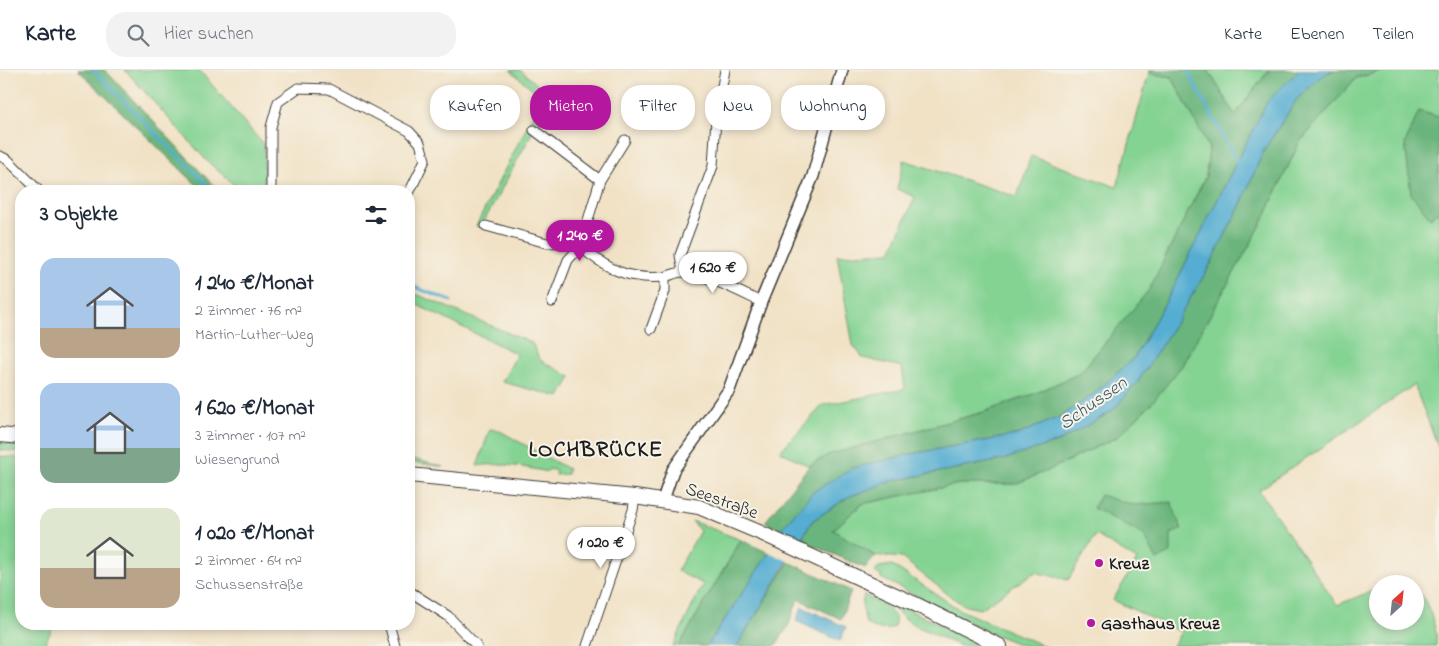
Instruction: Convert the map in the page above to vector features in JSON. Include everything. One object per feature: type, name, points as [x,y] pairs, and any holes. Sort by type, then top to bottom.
[{"type":"main road","points":[[0,435],[15,436]]},
{"type":"main road","name":"Seestraße","points":[[415,476],[663,500],[699,508],[761,533],[820,560],[1000,646]]},
{"type":"street","points":[[683,272],[680,255],[713,166],[716,118],[725,70]]},
{"type":"street","points":[[663,500],[668,480],[673,470],[728,390],[817,165],[842,70]]},
{"type":"street","points":[[271,185],[271,127],[278,102],[298,88],[329,89],[409,131],[420,143],[425,160],[413,185]]},
{"type":"street","points":[[534,130],[600,180]]},
{"type":"street","points":[[552,302],[568,260],[580,247],[600,180],[625,140]]},
{"type":"street","points":[[0,156],[8,160],[33,185]]},
{"type":"street","points":[[486,226],[547,243],[566,242],[580,247],[607,267],[625,276],[665,277],[683,272],[702,277],[762,302]]},
{"type":"street","points":[[651,330],[665,291],[665,277]]},
{"type":"street","points":[[587,646],[630,518],[635,497]]},
{"type":"street","points":[[415,595],[448,616],[477,646]]},
{"type":"street","points":[[391,630],[395,646]]},
{"type":"green space","points":[[78,70],[105,70],[213,185],[197,185]]},
{"type":"green space","points":[[125,70],[199,70],[264,145],[264,185],[234,185],[207,161]]},
{"type":"green space","points":[[510,70],[520,70],[538,85],[530,85],[530,87]]},
{"type":"green space","points":[[1150,70],[1208,70],[1235,115],[1269,70],[1299,70],[1267,103],[1170,294],[1134,358],[1094,394],[1060,417],[1017,435],[911,454],[781,530],[765,522],[809,466],[828,455],[984,412],[1034,394],[1080,373],[1149,290],[1206,176],[1209,148],[1172,77],[1149,73]]},
{"type":"green space","points":[[1208,70],[1269,70],[1235,115]]},
{"type":"green space","points":[[1334,70],[1387,70],[1356,78],[1299,143],[1262,223],[1181,367],[1151,404],[1117,437],[1047,471],[1015,484],[959,484],[862,504],[833,530],[876,556],[865,568],[801,540],[812,521],[848,497],[891,481],[1002,460],[1060,441],[1112,411],[1137,383],[1209,267],[1240,206],[1264,150],[1296,100],[1320,77]]},
{"type":"green space","points":[[1387,70],[1439,70],[1439,117],[1419,111],[1430,218],[1439,211],[1439,449],[1414,385],[1259,490],[1337,605],[1369,592],[1369,630],[1424,630],[1424,600],[1435,627],[1436,646],[1173,646],[1181,632],[1113,600],[1137,560],[1096,535],[1068,580],[1035,572],[980,609],[966,606],[954,599],[902,558],[871,555],[833,530],[862,504],[959,484],[1015,484],[1047,471],[1117,437],[1181,367],[1262,223],[1299,143],[1356,78]]},
{"type":"green space","points":[[1149,73],[1172,77],[1209,148],[1206,176],[1149,290],[1080,373],[1034,394],[984,412],[828,455],[809,466],[780,451],[823,405],[905,389],[902,367],[863,358],[853,345],[837,255],[891,252],[915,197],[897,189],[904,160],[1017,197],[1031,156],[1117,187]]},
{"type":"green space","points":[[1419,111],[1439,117],[1439,211],[1430,218],[1411,194],[1405,143]]},
{"type":"green space","points":[[530,120],[530,130],[534,130],[481,227],[476,226]]},
{"type":"green space","points":[[415,294],[532,343],[540,360],[571,377],[560,397],[502,382],[517,354],[415,304]]},
{"type":"green space","points":[[490,429],[500,431],[568,469],[567,474],[555,475],[556,471],[549,469],[548,472],[504,465],[477,466]]},
{"type":"green space","points":[[0,443],[15,444],[15,451],[0,450]]},
{"type":"green space","points":[[0,456],[15,457],[15,630],[52,630],[43,646],[0,646]]},
{"type":"green space","points":[[415,460],[444,467],[415,463]]},
{"type":"green space","points":[[1100,495],[1133,505],[1171,502],[1182,529],[1171,534],[1171,552],[1157,560],[1144,535],[1093,508]]},
{"type":"green space","points":[[692,521],[741,540],[679,646],[673,646],[703,584],[677,571],[700,531]]},
{"type":"green space","points":[[741,540],[769,553],[707,646],[679,646]]},
{"type":"green space","points":[[789,562],[851,591],[841,619],[798,599],[788,627],[775,646],[737,646]]},
{"type":"green space","points":[[892,565],[960,610],[1044,646],[1024,646],[991,633],[881,578],[875,572],[879,567]]},
{"type":"green space","points":[[871,591],[983,646],[960,646],[916,626],[889,604],[870,593]]},
{"type":"green space","points":[[864,595],[886,606],[895,617],[893,627],[885,630],[866,624],[862,604]]},
{"type":"water","name":"Schussen","points":[[1299,70],[1334,70],[1320,77],[1296,100],[1264,150],[1240,206],[1209,267],[1137,383],[1112,411],[1060,441],[1002,460],[891,481],[848,497],[812,521],[737,646],[707,646],[769,553],[781,529],[813,492],[852,468],[911,454],[1017,435],[1060,417],[1094,394],[1134,358],[1170,294],[1267,102]]},
{"type":"water","points":[[802,607],[846,627],[840,641],[796,621]]},
{"type":"pier","points":[[778,531],[803,542],[792,563],[767,551]]},
{"type":"waterway","points":[[93,70],[207,185]]},
{"type":"waterway","points":[[1187,70],[1238,164]]},
{"type":"waterway","points":[[415,287],[451,301]]},
{"type":"place","name":"Kreuz","points":[[1099,563]]},
{"type":"place","name":"Gasthaus Kreuz","points":[[1091,623]]},
{"type":"district","name":"LOCHBRÜCKE","points":[[596,448]]}]
